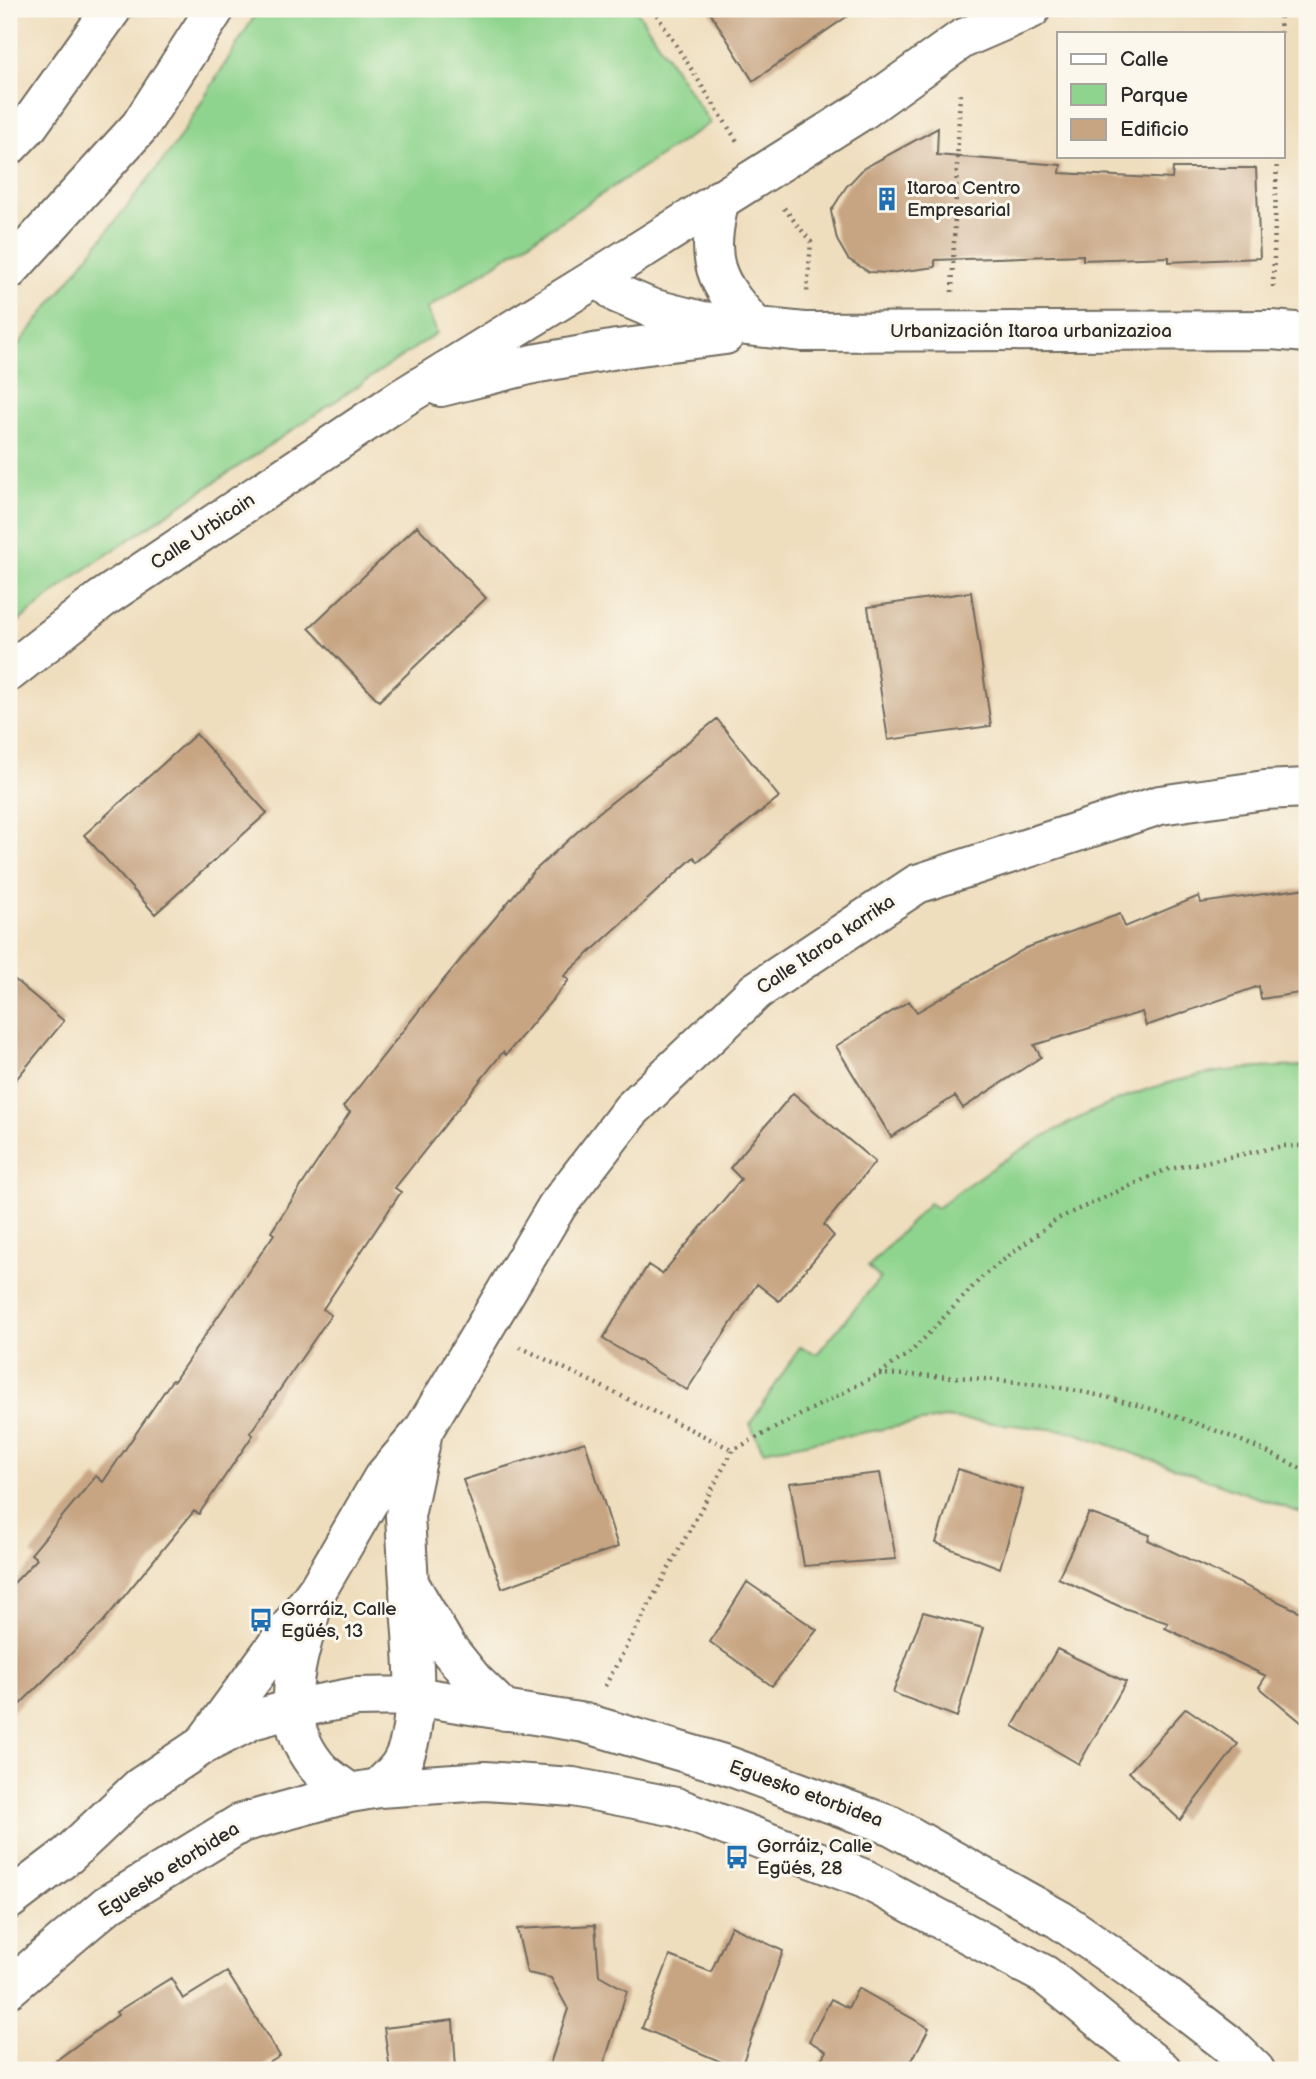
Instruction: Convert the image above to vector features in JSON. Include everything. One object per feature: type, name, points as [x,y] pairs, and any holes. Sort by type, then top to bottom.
[{"type":"main road","points":[[9,146],[29,125],[112,9]]},
{"type":"main road","points":[[9,270],[140,126],[215,9]]},
{"type":"main road","points":[[402,398],[863,110],[962,39],[1031,9]]},
{"type":"main road","points":[[720,199],[713,226],[712,252],[717,275],[731,299],[755,326]]},
{"type":"main road","name":"Urbanización Itaroa urbanizazioa","points":[[598,277],[618,294],[651,308],[702,321],[804,332],[1290,332]]},
{"type":"main road","name":"Urbanización Itaroa urbanizazioa","points":[[402,398],[533,364],[617,349],[720,336],[755,326]]},
{"type":"main road","name":"Calle Urbicain","points":[[9,672],[103,599],[402,398]]},
{"type":"main road","name":"Calle Itaroa karrika","points":[[203,1745],[318,1589],[382,1479],[423,1431],[556,1206],[631,1110],[756,990],[917,884],[1160,805],[1265,790],[1307,788]]},
{"type":"main road","name":"Calle Itaroa karrika","points":[[414,1696],[405,1516],[423,1431]]},
{"type":"main road","name":"Calle Itaroa karrika","points":[[408,1583],[446,1646],[474,1681],[505,1711]]},
{"type":"main road","name":"Calle Itaroa karrika","points":[[292,1709],[296,1663],[318,1589]]},
{"type":"main road","points":[[292,1709],[300,1741],[317,1767],[365,1790],[401,1763],[411,1736],[414,1696]]},
{"type":"main road","name":"Eguesko etorbidea","points":[[9,1900],[68,1854],[140,1787],[203,1745],[252,1720],[292,1709],[356,1697],[414,1696],[585,1723],[723,1764],[892,1826],[1060,1920],[1131,1969],[1227,2043],[1255,2070]]},
{"type":"main road","name":"Eguesko etorbidea","points":[[9,1988],[107,1905],[242,1823],[365,1790],[485,1781],[573,1787],[676,1807],[865,1880],[1045,1975],[1162,2070]]},
{"type":"path","points":[[1280,32],[1281,9]]},
{"type":"path","points":[[950,331],[962,39]]},
{"type":"path","points":[[1277,158],[1290,332]]},
{"type":"path","points":[[585,1723],[733,1450],[878,1374],[912,1351],[984,1275],[1057,1219],[1165,1170],[1283,1146],[1307,1146]]},
{"type":"path","points":[[466,1361],[491,1368],[508,1341],[733,1450]]},
{"type":"path","points":[[878,1374],[966,1377],[1068,1390],[1140,1407],[1217,1432],[1307,1472]]},
{"type":"green space","points":[[259,9],[636,9],[710,123],[427,309],[437,333],[81,572],[9,629],[9,357],[175,145]]},
{"type":"green space","points":[[1307,1066],[1307,1515],[1070,1431],[944,1418],[763,1451],[750,1424],[800,1347],[817,1354],[880,1278],[868,1267],[929,1203],[937,1208],[990,1169],[1050,1133],[1144,1090],[1224,1071]]},
{"type":"building","points":[[708,9],[858,9],[753,81]]},
{"type":"building","points":[[938,128],[937,155],[1061,165],[1060,173],[1172,179],[1173,168],[1256,168],[1260,258],[1169,262],[1169,257],[1083,260],[1083,255],[935,260],[935,267],[890,273],[869,272],[848,259],[837,240],[831,211],[846,187],[864,168]]},
{"type":"building","points":[[417,526],[486,598],[379,701],[309,628]]},
{"type":"building","points":[[971,592],[991,726],[888,740],[868,607]]},
{"type":"building","points":[[717,719],[779,797],[698,862],[694,857],[564,976],[569,980],[506,1055],[503,1052],[395,1188],[401,1192],[323,1309],[331,1315],[250,1433],[253,1435],[199,1514],[194,1511],[103,1622],[9,1715],[9,1588],[37,1559],[31,1554],[96,1476],[103,1482],[172,1380],[174,1381],[274,1234],[271,1232],[350,1112],[343,1107],[533,872],[597,814]]},
{"type":"building","points":[[196,734],[267,813],[155,914],[84,835]]},
{"type":"building","points":[[1307,888],[1307,992],[1261,999],[1259,986],[1146,1026],[1142,1012],[1034,1045],[1041,1057],[963,1108],[955,1096],[891,1137],[836,1046],[909,1001],[917,1012],[1026,948],[1120,914],[1125,927],[1199,896],[1201,903]]},
{"type":"building","points":[[9,975],[64,1021],[9,1088]]},
{"type":"building","points":[[793,1093],[875,1162],[824,1225],[834,1236],[779,1301],[757,1284],[687,1390],[603,1339],[648,1265],[662,1274],[741,1179],[730,1168]]},
{"type":"building","points":[[585,1442],[618,1547],[502,1588],[463,1480]]},
{"type":"building","points":[[958,1469],[1023,1490],[1000,1568],[936,1543]]},
{"type":"building","points":[[880,1473],[896,1559],[804,1566],[790,1483]]},
{"type":"building","points":[[1089,1513],[1150,1535],[1148,1540],[1307,1615],[1307,1727],[1259,1687],[1266,1676],[1165,1628],[1168,1623],[1121,1607],[1058,1578]]},
{"type":"building","points":[[747,1582],[817,1630],[772,1686],[710,1642]]},
{"type":"building","points":[[923,1612],[983,1628],[957,1717],[893,1693]]},
{"type":"building","points":[[1057,1649],[1126,1682],[1079,1764],[1013,1726]]},
{"type":"building","points":[[1186,1708],[1238,1744],[1180,1820],[1129,1772]]},
{"type":"building","points":[[595,1925],[599,1975],[627,1991],[602,2070],[548,2070],[568,2009],[551,1978],[527,1973],[517,1929]]},
{"type":"building","points":[[731,1926],[783,1951],[740,2070],[642,2028],[670,1956],[711,1972]]},
{"type":"building","points":[[227,1972],[280,2056],[258,2070],[43,2070],[118,2015],[116,2012],[171,1978],[183,1999]]},
{"type":"building","points":[[858,1988],[929,2028],[907,2070],[815,2070],[826,2051],[809,2041],[831,1999],[848,2008]]},
{"type":"building","points":[[453,2020],[456,2070],[390,2070],[384,2028]]},
{"type":"place","name":"Itaroa Centro Empresarial","points":[[887,199]]},
{"type":"place","name":"Gorráiz, Calle Egüés, 13","points":[[261,1620]]},
{"type":"place","name":"Gorráiz, Calle Egüés, 28","points":[[737,1857]]}]
